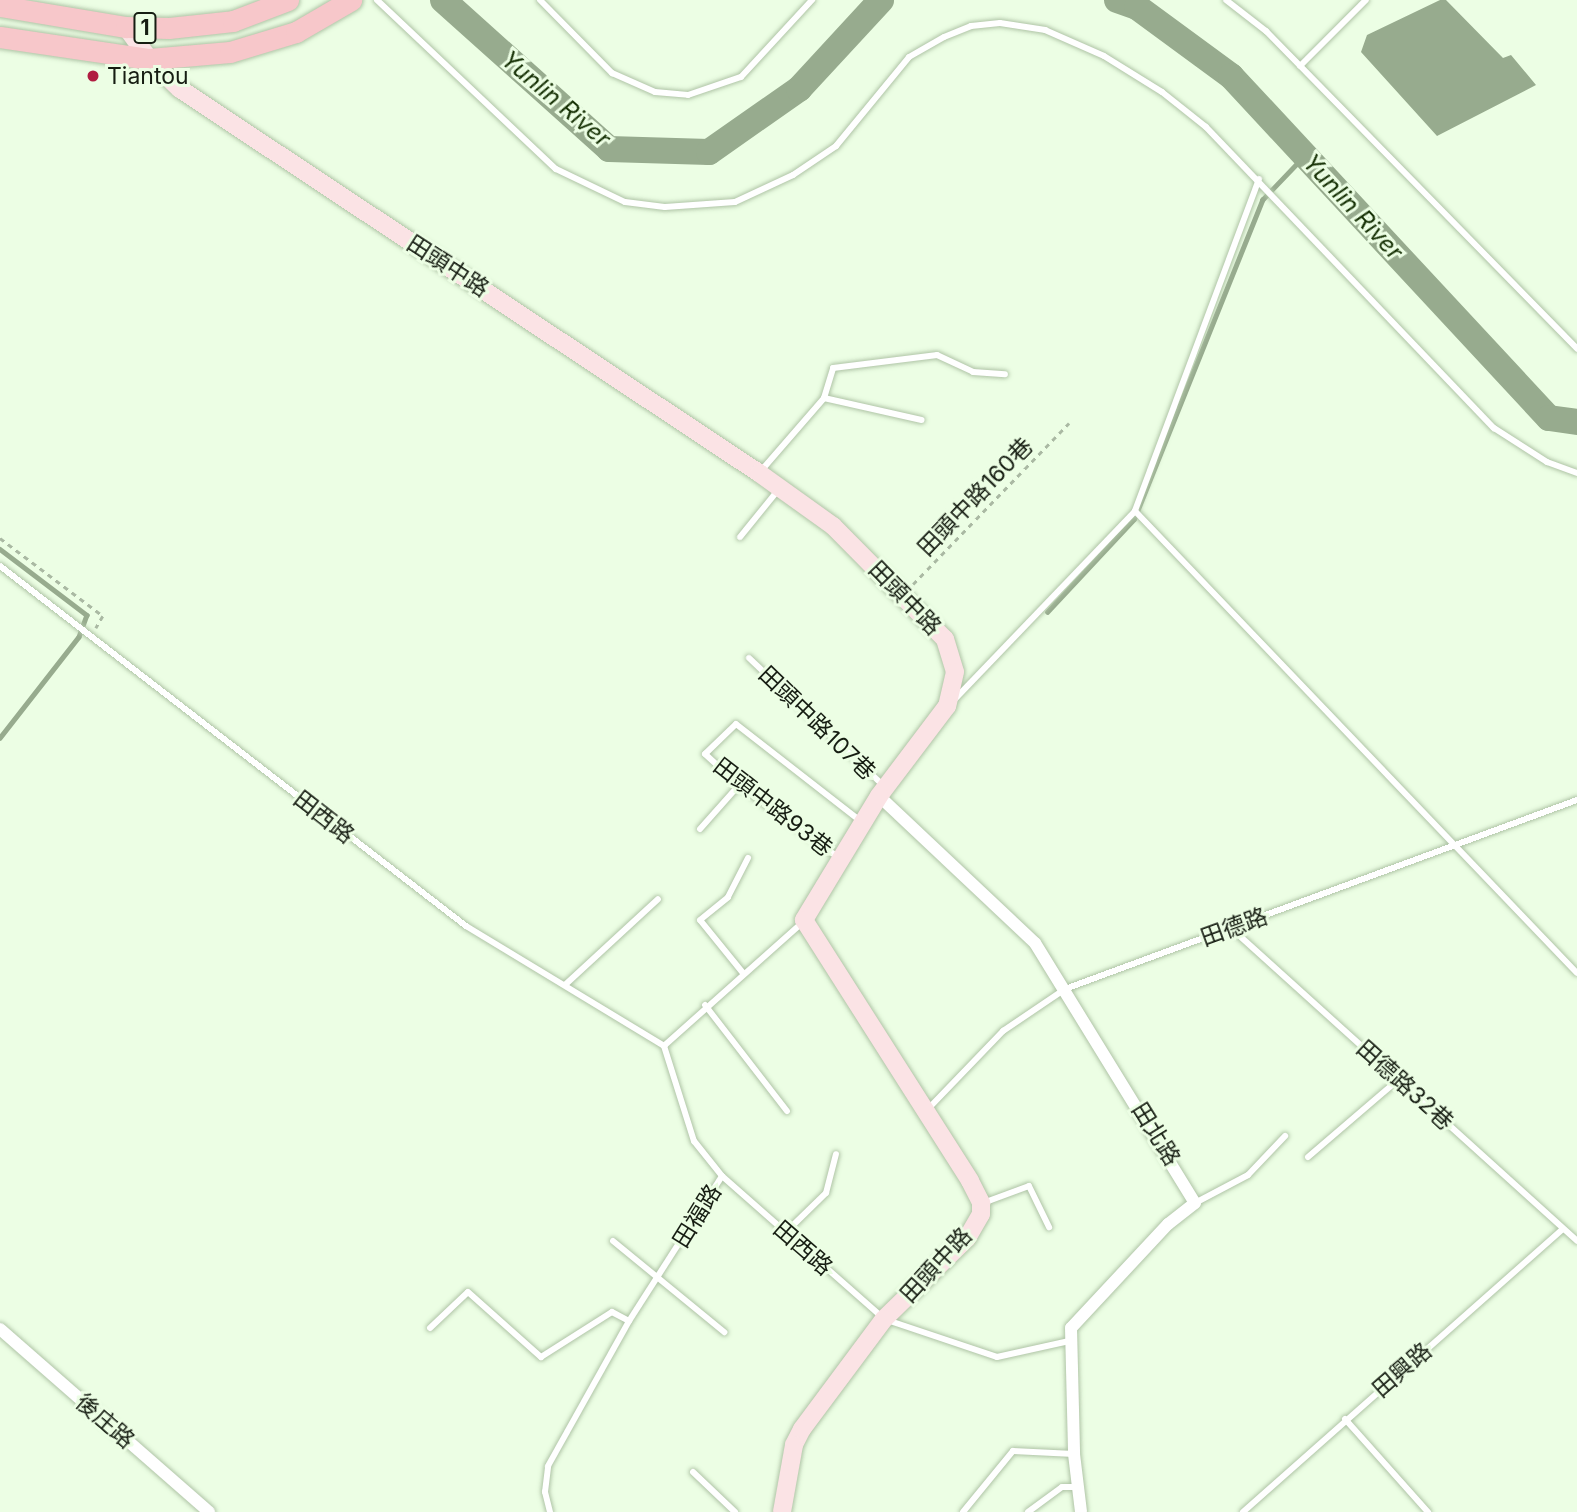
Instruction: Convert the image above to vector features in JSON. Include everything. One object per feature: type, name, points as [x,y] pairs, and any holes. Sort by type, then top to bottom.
[{"type":"main road","name":"1","points":[[0,6],[126,27],[169,28],[233,21],[288,0]]},
{"type":"main road","name":"1","points":[[0,37],[149,59],[230,52],[296,32],[351,0]]},
{"type":"street","name":"田頭中路","points":[[126,27],[149,59],[180,89],[760,472],[832,526],[904,593],[945,639],[955,672],[947,706],[882,792],[804,920],[926,1111],[981,1203],[967,1238],[884,1319],[802,1429],[794,1445],[782,1512]]},
{"type":"street","name":"田北路","points":[[882,792],[1035,943],[1195,1203]]},
{"type":"street","points":[[1082,1512],[1074,1454],[1069,1342],[1071,1328],[1168,1224],[1195,1203]]},
{"type":"street","name":"後庄路","points":[[0,1329],[209,1512]]},
{"type":"lane","points":[[377,0],[546,161],[587,187],[625,202],[700,206],[735,202],[766,189],[836,146],[909,57],[971,26],[1000,23],[1045,30],[1104,56],[1151,85],[1206,127],[1259,179],[1494,428],[1547,462],[1577,473]]},
{"type":"lane","points":[[540,0],[612,73],[655,92],[688,95],[741,77],[812,0]]},
{"type":"lane","points":[[1226,0],[1266,31],[1577,349]]},
{"type":"lane","points":[[1300,66],[1363,1]]},
{"type":"lane","points":[[947,706],[1135,511],[1259,179]]},
{"type":"lane","points":[[760,472],[824,398],[833,368],[937,355],[973,372],[1005,374]]},
{"type":"lane","points":[[824,398],[922,419]]},
{"type":"lane","points":[[740,537],[779,488]]},
{"type":"lane","points":[[1135,511],[1577,973]]},
{"type":"lane","name":"田西路","points":[[0,566],[466,926],[566,984],[664,1046]]},
{"type":"lane","name":"田頭中路107巷","points":[[749,657],[882,792]]},
{"type":"lane","name":"田頭中路93巷","points":[[841,859],[738,785],[705,754],[736,724],[863,823]]},
{"type":"lane","points":[[700,829],[738,785]]},
{"type":"lane","name":"田德路","points":[[926,1111],[1003,1031],[1065,989],[1577,800]]},
{"type":"lane","points":[[743,972],[700,920],[728,897],[748,858]]},
{"type":"lane","points":[[566,984],[658,899]]},
{"type":"lane","points":[[664,1046],[705,1004],[804,920]]},
{"type":"lane","name":"田德路32巷","points":[[1232,929],[1577,1241]]},
{"type":"lane","points":[[705,1004],[787,1111]]},
{"type":"lane","name":"田福路","points":[[550,1512],[545,1492],[548,1466],[629,1321],[722,1176],[694,1141],[664,1046]]},
{"type":"lane","points":[[1308,1157],[1399,1079]]},
{"type":"lane","points":[[1195,1203],[1248,1175],[1285,1136]]},
{"type":"lane","points":[[786,1232],[826,1193],[836,1154]]},
{"type":"lane","name":"田西路","points":[[722,1176],[884,1319]]},
{"type":"lane","points":[[981,1203],[1030,1186],[1049,1227]]},
{"type":"lane","name":"田興路","points":[[1243,1512],[1563,1229]]},
{"type":"lane","points":[[612,1241],[724,1332]]},
{"type":"lane","points":[[430,1328],[468,1292],[541,1357],[612,1312],[629,1321]]},
{"type":"lane","points":[[884,1319],[997,1357],[1069,1342]]},
{"type":"lane","points":[[1345,1419],[1429,1512]]},
{"type":"lane","points":[[963,1512],[1013,1451],[1074,1454]]},
{"type":"lane","points":[[693,1472],[735,1512]]},
{"type":"lane","points":[[1028,1512],[1062,1487],[1078,1488]]},
{"type":"path","name":"田頭中路160巷","points":[[904,593],[1069,423]]},
{"type":"path","points":[[0,538],[103,616],[90,636]]},
{"type":"shaded area","points":[[1440,0],[1446,0],[1503,58],[1511,55],[1536,85],[1437,136],[1361,52],[1367,35]]},
{"type":"waterway","name":"Yunlin River","points":[[443,0],[609,149],[709,152],[799,89],[881,0]]},
{"type":"waterway","name":"Yunlin River","points":[[1117,0],[1137,7],[1231,76],[1549,418],[1577,422]]},
{"type":"waterway","points":[[1047,612],[1134,519],[1262,200],[1305,155]]},
{"type":"waterway","points":[[0,549],[87,615],[79,637],[0,738]]},
{"type":"place","name":"Tiantou","points":[[93,76]]}]
